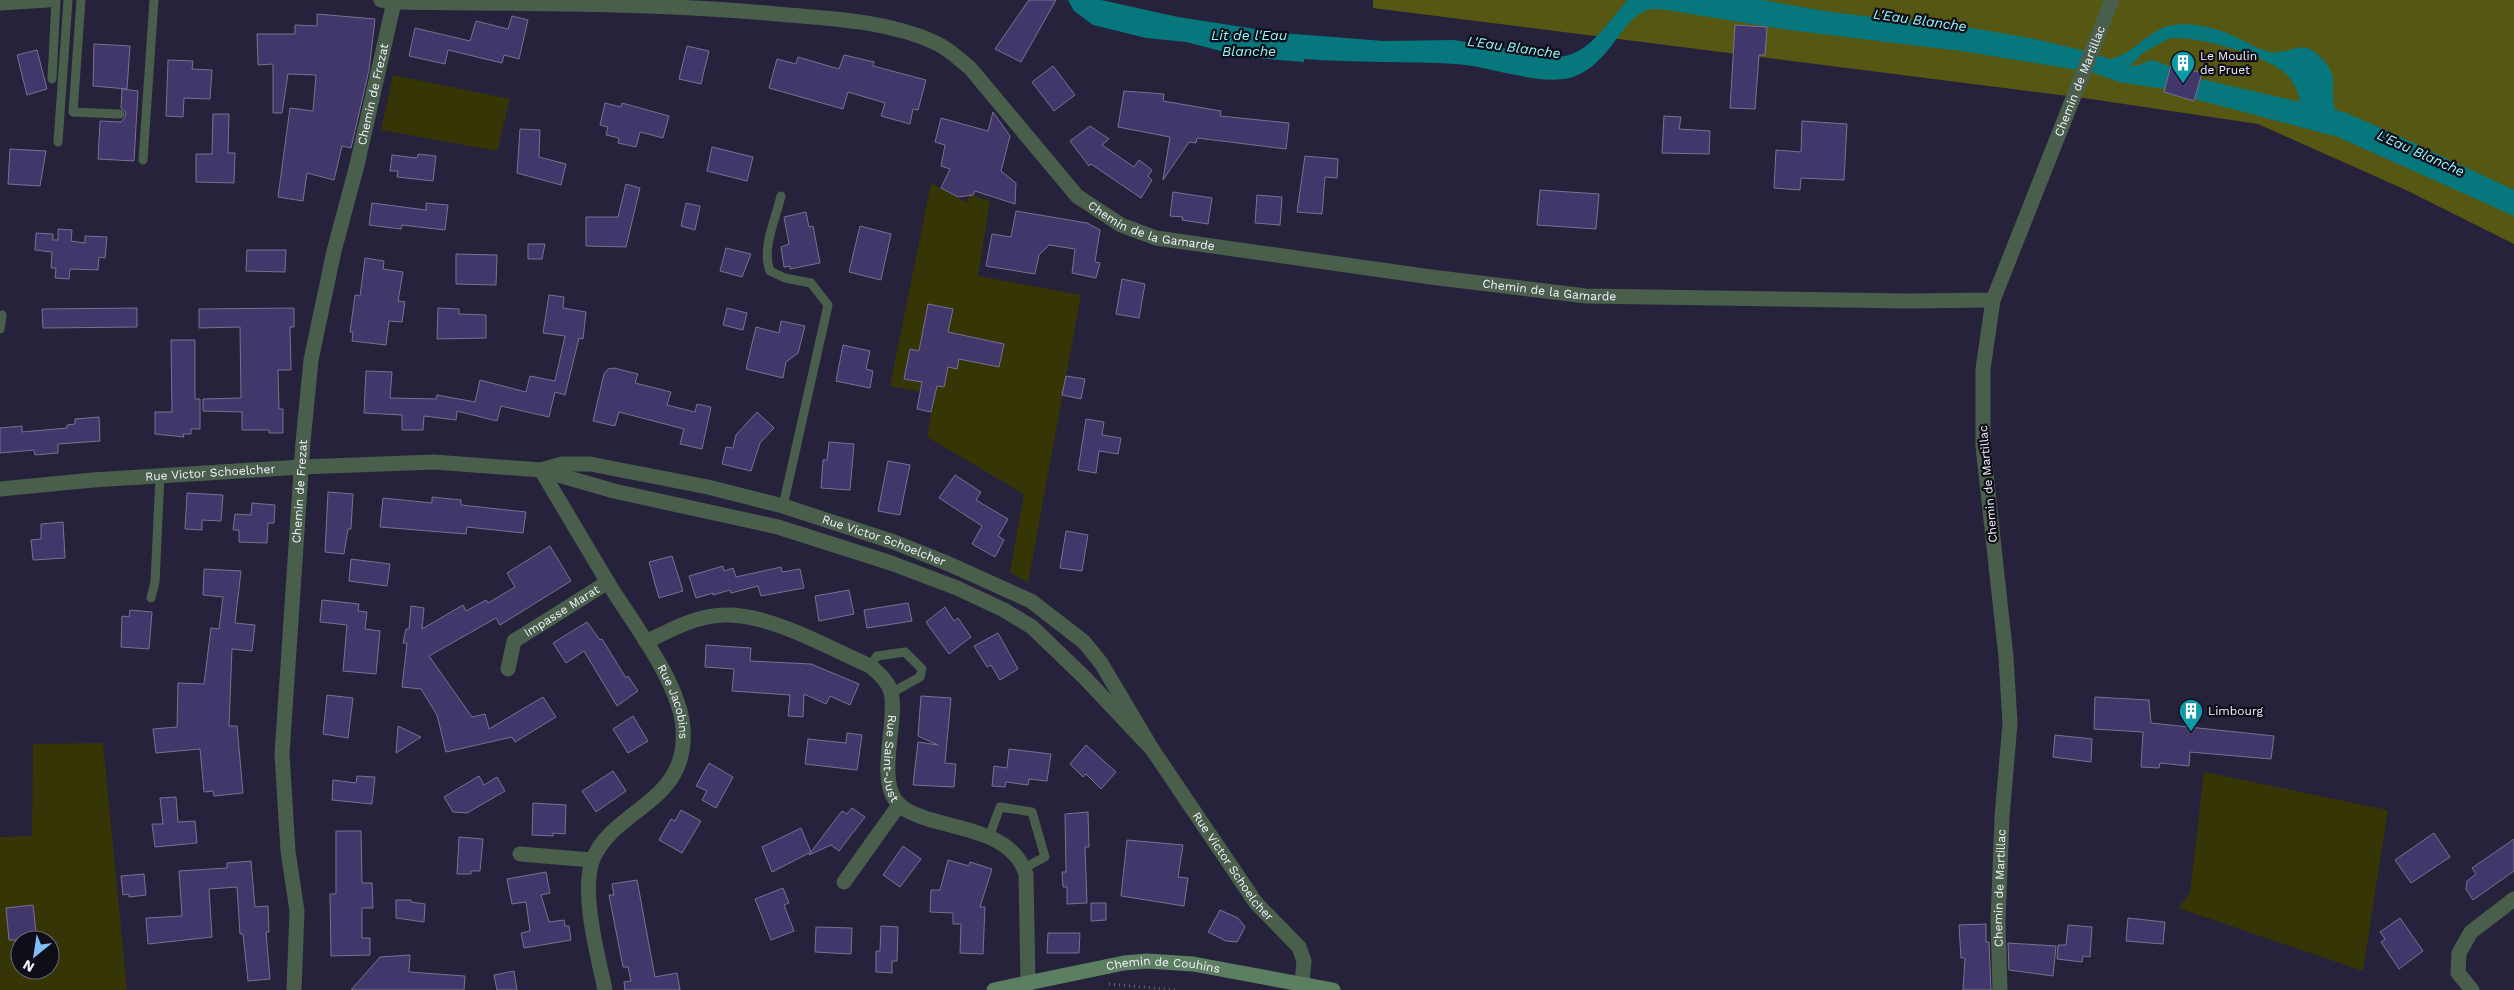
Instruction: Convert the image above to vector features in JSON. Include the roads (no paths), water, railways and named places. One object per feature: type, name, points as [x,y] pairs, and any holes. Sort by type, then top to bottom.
[{"type":"street","points":[[0,3],[48,0]]},
{"type":"street","name":"Chemin de Martillac","points":[[2000,990],[1998,921],[2001,827],[2010,723],[2006,657],[1982,427],[1983,369],[1993,300],[2112,0]]},
{"type":"street","name":"Chemin de la Gamarde","points":[[388,1],[634,5],[731,9],[850,21],[906,32],[937,44],[951,52],[970,68],[1077,196],[1121,225],[1156,238],[1431,278],[1586,296],[1908,301],[1993,300]]},
{"type":"street","name":"Chemin de Frezat","points":[[294,990],[297,910],[288,851],[282,754],[311,360],[334,251],[357,165],[388,1]]},
{"type":"street","name":"Rue Victor Schoelcher","points":[[0,489],[302,467],[434,462],[541,470],[614,491],[778,527],[891,563],[957,588],[1004,610],[1032,627],[1085,678],[1152,750]]},
{"type":"street","name":"Rue Victor Schoelcher","points":[[541,470],[562,464],[590,464],[708,487],[783,506],[894,542],[949,564],[1031,601],[1084,642],[1101,663],[1152,750],[1256,903],[1299,947],[1304,961],[1302,984]]},
{"type":"street","name":"Rue Jacobins","points":[[541,470],[646,642],[678,700],[684,728],[680,760],[662,791],[608,838],[592,860],[587,900],[604,990]]},
{"type":"street","name":"Impasse Marat","points":[[508,669],[514,641],[608,582]]},
{"type":"street","points":[[646,642],[676,627],[702,619],[724,615],[763,620],[870,666],[880,673],[891,694]]},
{"type":"street","name":"Rue Saint-Just","points":[[891,694],[888,782],[890,791],[899,805],[913,814],[989,837],[1012,850],[1024,868]]},
{"type":"street","points":[[844,882],[899,805]]},
{"type":"street","points":[[520,854],[592,860]]},
{"type":"street","points":[[1024,868],[1028,983]]},
{"type":"street","points":[[2472,990],[2458,973],[2459,953],[2470,932],[2514,899]]},
{"type":"street","name":"Chemin de Couhins","points":[[994,990],[1124,963],[1147,961],[1193,964],[1333,990]]},
{"type":"lane","points":[[52,79],[56,0]]},
{"type":"lane","points":[[58,142],[68,0]]},
{"type":"lane","points":[[81,0],[73,112],[120,114]]},
{"type":"lane","points":[[143,160],[154,0]]},
{"type":"lane","points":[[781,196],[768,245],[766,262],[770,271],[785,278],[810,284],[828,305],[783,506]]},
{"type":"lane","points":[[0,329],[2,315]]},
{"type":"lane","points":[[151,598],[155,582],[160,476]]},
{"type":"lane","points":[[870,666],[877,656],[906,652],[922,669],[920,677],[891,694]]},
{"type":"lane","points":[[989,837],[1000,807],[1032,812],[1045,857],[1024,868]]},
{"type":"water","name":"Lit de l'Eau Blanche","points":[[1068,0],[1101,0],[1178,17],[1282,33],[1384,41],[1454,40],[1555,57],[1578,51],[1588,45],[1628,0],[1763,0],[1830,12],[1972,28],[2035,39],[2110,59],[2126,53],[2161,29],[2177,25],[2194,25],[2212,28],[2266,51],[2277,52],[2300,48],[2311,50],[2325,62],[2332,75],[2335,109],[2328,108],[2344,112],[2390,132],[2514,190],[2514,216],[2338,137],[2195,99],[2201,79],[2300,102],[2297,90],[2291,80],[2277,67],[2230,48],[2194,40],[2168,39],[2123,64],[2134,66],[2153,60],[2171,67],[2164,89],[2119,82],[2091,72],[1961,51],[1796,31],[1654,9],[1647,10],[1629,23],[1606,53],[1585,71],[1573,77],[1546,79],[1456,64],[1304,59],[1304,62],[1244,57],[1186,42],[1146,38],[1093,25],[1074,11]]},
{"type":"waterway","name":"L'Eau Blanche","points":[[2123,69],[2141,51]]},
{"type":"place","name":"Le Moulin de Pruet","points":[[2183,84]]},
{"type":"place","name":"Limbourg","points":[[2191,732]]}]
